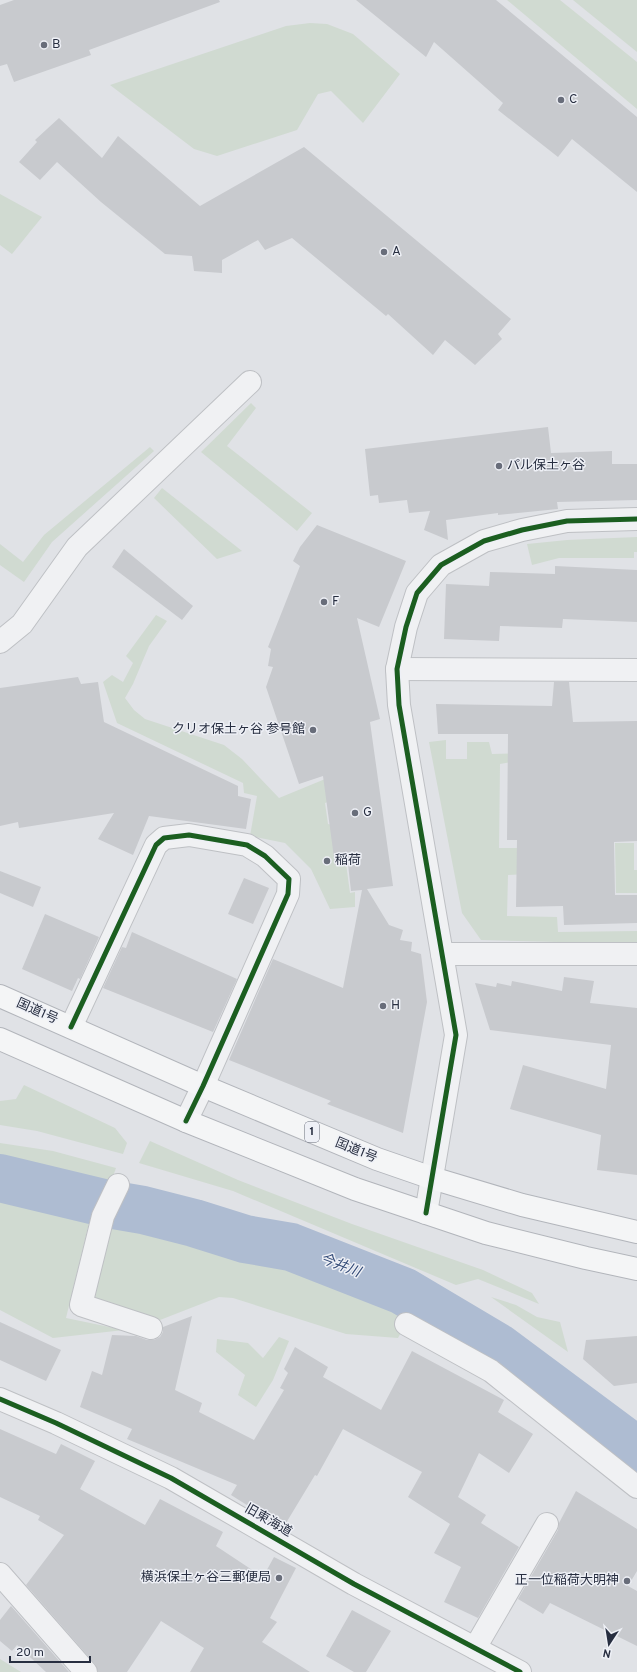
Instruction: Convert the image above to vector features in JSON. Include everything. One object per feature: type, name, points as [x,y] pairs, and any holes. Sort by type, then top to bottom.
[{"type":"highway","name":"国道1号","points":[[0,996],[203,1086],[377,1159],[432,1178],[522,1205],[637,1232]]},
{"type":"highway","points":[[0,1039],[186,1121],[355,1189],[486,1233],[637,1269]]},
{"type":"street","points":[[0,642],[22,624],[76,547],[250,382]]},
{"type":"street","points":[[426,1213],[456,1035],[399,706],[397,669],[406,627],[417,593],[441,565],[484,541],[522,530],[567,521],[637,519]]},
{"type":"street","points":[[397,669],[637,670]]},
{"type":"street","points":[[71,1027],[156,845],[164,838],[189,835],[247,845],[265,856],[289,879],[288,894],[186,1121]]},
{"type":"street","points":[[442,954],[637,954]]},
{"type":"street","points":[[117,1188],[103,1216],[81,1305],[151,1328]]},
{"type":"street","points":[[406,1324],[491,1371],[637,1487]]},
{"type":"street","name":"旧東海道","points":[[0,1399],[56,1423],[171,1478],[354,1584],[520,1672]]},
{"type":"street","points":[[475,1648],[547,1524]]},
{"type":"street","points":[[0,1574],[86,1672]]},
{"type":"shaded area","points":[[507,0],[560,0],[637,62],[637,109]]},
{"type":"shaded area","points":[[573,0],[637,0],[637,52]]},
{"type":"shaded area","points":[[310,23],[327,24],[353,34],[400,74],[363,123],[331,91],[318,94],[297,130],[217,156],[194,149],[110,85],[286,26]]},
{"type":"shaded area","points":[[0,194],[42,217],[12,254],[0,245]]},
{"type":"shaded area","points":[[251,403],[256,408],[227,446],[312,513],[297,531],[201,452]]},
{"type":"shaded area","points":[[150,447],[154,451],[52,542],[24,582],[0,565],[0,544],[23,562],[44,535]]},
{"type":"shaded area","points":[[162,488],[242,551],[217,559],[154,498]]},
{"type":"shaded area","points":[[637,537],[637,552],[634,552],[634,558],[559,558],[532,565],[527,544],[567,540]]},
{"type":"shaded area","points":[[156,615],[167,621],[149,646],[133,684],[125,698],[134,710],[145,719],[224,745],[242,759],[279,798],[330,777],[333,800],[325,803],[328,824],[341,827],[350,893],[355,892],[355,907],[330,909],[311,869],[285,843],[250,836],[257,796],[244,793],[243,783],[117,723],[103,682],[112,675],[123,682],[133,663],[126,656]]},
{"type":"shaded area","points":[[446,740],[446,759],[467,759],[467,742],[489,742],[492,754],[528,753],[528,759],[500,764],[499,848],[543,848],[590,871],[508,875],[507,916],[557,917],[558,932],[637,931],[637,944],[481,940],[462,913],[429,742]]},
{"type":"shaded area","points":[[615,843],[634,843],[634,870],[637,870],[637,893],[616,893]]},
{"type":"shaded area","points":[[24,1085],[115,1128],[127,1143],[123,1154],[37,1131],[0,1125],[0,1101],[16,1099]]},
{"type":"shaded area","points":[[150,1141],[238,1180],[352,1224],[483,1270],[532,1293],[539,1304],[478,1279],[456,1285],[233,1191],[139,1163]]},
{"type":"shaded area","points":[[0,1143],[53,1151],[116,1168],[109,1188],[0,1162]]},
{"type":"shaded area","points":[[0,1192],[91,1215],[66,1318],[124,1330],[53,1338],[0,1310]]},
{"type":"shaded area","points":[[117,1218],[346,1287],[411,1314],[398,1338],[346,1334],[233,1298],[219,1297],[160,1320],[99,1305],[93,1293],[114,1220]]},
{"type":"shaded area","points":[[491,1297],[516,1305],[537,1317],[560,1322],[568,1352]]},
{"type":"shaded area","points":[[279,1337],[289,1341],[273,1380],[256,1407],[238,1395],[245,1375],[216,1352],[217,1339],[248,1343],[263,1358]]},
{"type":"shaded area","points":[[0,1659],[21,1672],[0,1672]]},
{"type":"building","name":"B","points":[[14,0],[219,0],[220,2],[89,50],[91,55],[14,82],[7,64],[0,66],[0,5]]},
{"type":"building","name":"C","points":[[356,0],[496,0],[637,117],[637,192],[572,139],[558,157],[498,110],[503,103],[434,42],[426,57]]},
{"type":"building","name":"A","points":[[59,118],[102,158],[118,136],[200,206],[304,147],[511,319],[498,334],[502,339],[475,365],[445,340],[433,355],[388,314],[386,316],[292,238],[265,250],[258,240],[222,260],[222,273],[194,271],[192,256],[165,254],[101,202],[57,162],[40,180],[19,162],[37,142],[35,140]]},
{"type":"building","points":[[548,427],[551,453],[612,451],[612,464],[637,464],[637,500],[557,502],[558,509],[498,515],[498,513],[446,520],[448,540],[424,530],[430,511],[409,513],[407,500],[379,503],[378,495],[370,496],[365,449]]},
{"type":"building","points":[[317,525],[406,561],[379,627],[357,618],[380,719],[370,722],[393,886],[367,889],[389,925],[403,930],[400,940],[412,942],[411,951],[421,954],[427,1002],[403,1133],[327,1104],[331,1101],[229,1060],[273,959],[343,988],[362,890],[351,891],[348,864],[335,865],[323,776],[299,784],[266,687],[273,667],[268,666],[271,649],[268,647],[300,566],[293,561],[300,547]]},
{"type":"building","points":[[124,549],[193,606],[182,620],[112,567]]},
{"type":"building","points":[[555,566],[637,570],[637,622],[563,619],[562,628],[500,626],[499,641],[444,639],[446,584],[489,586],[490,572],[555,574]]},
{"type":"building","points":[[78,677],[81,684],[98,682],[104,722],[238,786],[238,796],[251,799],[246,829],[149,816],[133,855],[98,839],[114,813],[19,828],[18,822],[0,826],[0,688]]},
{"type":"building","points":[[554,682],[569,682],[573,722],[637,721],[637,841],[614,842],[615,895],[637,895],[637,923],[564,925],[563,906],[516,907],[517,840],[507,840],[508,734],[438,734],[436,704],[552,706]]},
{"type":"building","points":[[0,871],[41,887],[33,907],[0,893]]},
{"type":"building","points":[[244,878],[269,888],[253,924],[228,914]]},
{"type":"building","points":[[45,914],[99,937],[80,979],[78,978],[72,991],[22,969]]},
{"type":"building","points":[[132,932],[237,979],[213,1032],[103,988],[122,947],[126,948]]},
{"type":"building","points":[[564,977],[594,981],[590,1003],[637,1008],[637,1175],[597,1170],[601,1135],[510,1109],[523,1065],[606,1089],[611,1045],[490,1030],[475,983],[496,987],[497,983],[511,986],[512,981],[562,991]]},
{"type":"building","points":[[192,1316],[175,1390],[202,1403],[199,1412],[254,1440],[284,1390],[280,1388],[288,1373],[284,1369],[295,1347],[328,1367],[323,1377],[381,1410],[412,1351],[504,1400],[498,1412],[533,1434],[509,1473],[479,1453],[458,1497],[486,1515],[481,1523],[519,1547],[478,1618],[444,1602],[461,1567],[434,1553],[450,1524],[408,1497],[422,1472],[343,1429],[317,1476],[315,1475],[283,1528],[231,1495],[237,1485],[127,1439],[132,1429],[80,1407],[92,1371],[102,1375],[112,1335],[136,1336],[147,1340],[154,1340],[160,1337],[163,1332],[163,1327]]},
{"type":"building","points":[[0,1322],[61,1350],[46,1381],[0,1360]]},
{"type":"building","points":[[637,1336],[637,1383],[614,1386],[583,1359],[586,1340]]},
{"type":"building","points":[[0,1429],[56,1454],[61,1444],[95,1461],[80,1489],[145,1525],[160,1499],[223,1532],[216,1546],[263,1577],[274,1557],[296,1568],[270,1618],[277,1622],[262,1642],[310,1672],[190,1672],[204,1648],[161,1621],[127,1672],[98,1672],[95,1664],[26,1585],[64,1535],[38,1520],[40,1516],[0,1497]]},
{"type":"building","points":[[576,1491],[637,1529],[637,1571],[628,1586],[637,1591],[637,1646],[550,1603],[543,1614],[518,1599],[558,1530],[559,1523]]},
{"type":"building","points":[[11,1606],[69,1672],[46,1672],[17,1645],[12,1651],[0,1641],[0,1620]]},
{"type":"building","points":[[352,1610],[391,1631],[366,1672],[354,1672],[326,1656]]},
{"type":"waterway","name":"今井川","points":[[0,1178],[108,1204],[143,1210],[194,1223],[245,1239],[291,1247],[403,1291],[499,1348],[637,1452]]},
{"type":"cycle path","points":[[426,1213],[456,1035],[399,705],[397,669],[406,627],[417,593],[441,565],[484,541],[522,530],[567,521],[637,519]]},
{"type":"cycle path","points":[[71,1027],[156,845],[164,838],[189,835],[247,845],[265,856],[289,879],[288,894],[186,1121]]},
{"type":"cycle path","points":[[0,1399],[56,1423],[171,1478],[354,1584],[520,1672]]},
{"type":"place","name":"B","points":[[44,45]]},
{"type":"place","name":"C","points":[[561,100]]},
{"type":"place","name":"A","points":[[384,252]]},
{"type":"place","name":"パル保土ヶ谷","points":[[499,466]]},
{"type":"place","name":"F","points":[[324,602]]},
{"type":"place","name":"クリオ保土ヶ谷 参号館","points":[[313,730]]},
{"type":"place","name":"G","points":[[355,813]]},
{"type":"place","name":"稲荷","points":[[327,861]]},
{"type":"place","name":"H","points":[[383,1006]]},
{"type":"place","name":"横浜保土ヶ谷三郵便局","points":[[279,1578]]},
{"type":"place","name":"正一位稲荷大明神","points":[[627,1581]]}]
